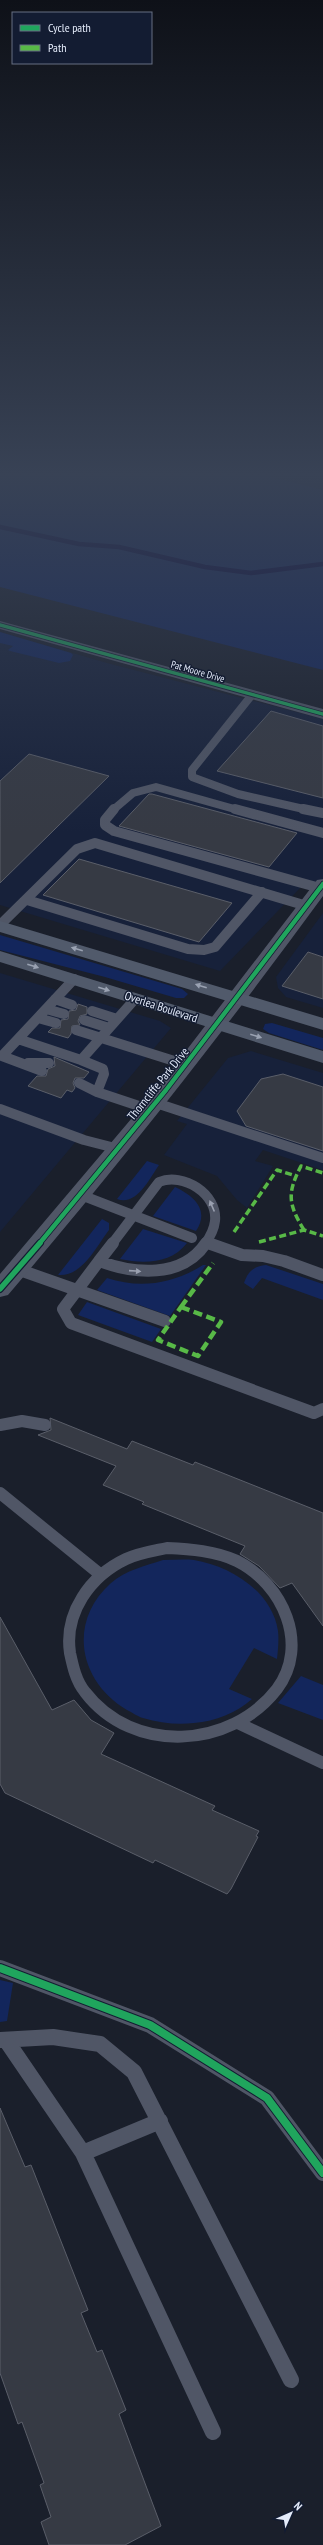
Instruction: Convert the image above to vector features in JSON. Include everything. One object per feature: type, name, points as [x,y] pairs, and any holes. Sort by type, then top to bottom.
[{"type":"main road","points":[[0,926],[323,1024]]},
{"type":"main road","name":"Overlea Boulevard","points":[[0,956],[218,1026],[323,1057]]},
{"type":"street","name":"Pat Moore Drive","points":[[0,625],[251,696],[323,714]]},
{"type":"street","name":"Thorncliffe Park Drive","points":[[0,1289],[81,1195],[218,1026],[322,886]]},
{"type":"lane","points":[[251,696],[192,770],[192,777],[202,782],[244,794],[323,813]]},
{"type":"lane","points":[[322,886],[114,831],[105,825],[105,820],[112,809],[133,792],[156,787],[323,833]]},
{"type":"lane","points":[[0,926],[77,849],[95,843],[307,906]]},
{"type":"lane","points":[[27,900],[188,949],[204,950],[215,947],[262,892]]},
{"type":"lane","points":[[39,1074],[23,1063],[2,1056],[74,979]]},
{"type":"lane","points":[[55,999],[72,1005]]},
{"type":"lane","points":[[81,1060],[135,999]]},
{"type":"lane","points":[[46,1009],[64,1014]]},
{"type":"lane","points":[[92,1011],[117,1019]]},
{"type":"lane","points":[[38,1018],[56,1023]]},
{"type":"lane","points":[[84,1020],[109,1028]]},
{"type":"lane","points":[[76,1030],[186,1065]]},
{"type":"lane","points":[[18,1039],[103,1068],[104,1074],[93,1090]]},
{"type":"lane","points":[[23,1063],[49,1063]]},
{"type":"lane","points":[[93,1090],[80,1083],[93,1090],[154,1106],[323,1158]]},
{"type":"lane","points":[[0,1109],[84,1140],[118,1149]]},
{"type":"lane","points":[[98,1262],[122,1270],[164,1270],[194,1256],[208,1243],[214,1230],[215,1216],[212,1207],[198,1188],[182,1180],[169,1177],[159,1182],[76,1289],[63,1309],[71,1323],[314,1413],[323,1409]]},
{"type":"lane","points":[[81,1195],[192,1238]]},
{"type":"lane","points":[[208,1243],[242,1255],[263,1256],[284,1261],[323,1275]]},
{"type":"lane","points":[[17,1269],[165,1321]]},
{"type":"lane","points":[[0,1425],[22,1421],[45,1425]]},
{"type":"lane","points":[[0,1493],[101,1575]]},
{"type":"lane","points":[[166,1548],[203,1550],[238,1562],[266,1582],[285,1609],[293,1641],[288,1673],[269,1702],[240,1724],[205,1736],[168,1738],[132,1729],[102,1711],[80,1686],[69,1657],[69,1626],[80,1598],[101,1575],[131,1557],[166,1548]]},
{"type":"lane","points":[[240,1724],[323,1763]]},
{"type":"lane","points":[[0,1968],[150,2025],[267,2098],[323,2173]]},
{"type":"lane","points":[[3,2040],[54,2037],[100,2044],[134,2072],[290,2380]]},
{"type":"lane","points":[[3,2040],[83,2153],[213,2432]]},
{"type":"lane","points":[[83,2153],[160,2121]]},
{"type":"shaded area","points":[[30,595],[323,595],[323,670]]},
{"type":"shaded area","points":[[0,632],[107,663],[323,719],[323,889],[301,887],[220,971],[0,905]]},
{"type":"shaded area","points":[[0,632],[71,653],[73,655],[70,661],[59,663],[10,651],[8,650],[13,646],[0,643]]},
{"type":"shaded area","points":[[323,913],[323,1008],[286,997],[278,988],[276,977]]},
{"type":"shaded area","points":[[0,935],[182,989],[188,994],[184,998],[176,998],[105,977],[0,950]]},
{"type":"shaded area","points":[[0,973],[160,1021],[171,1028],[0,1232]]},
{"type":"shaded area","points":[[272,1023],[323,1038],[323,1050],[269,1033],[263,1029],[265,1024]]},
{"type":"shaded area","points":[[251,1051],[323,1073],[323,1170],[263,1150],[255,1161],[273,1166],[247,1208],[237,1200],[217,1176],[164,1155],[187,1124],[177,1121],[228,1058]]},
{"type":"shaded area","points":[[147,1161],[159,1165],[147,1184],[130,1199],[117,1199]]},
{"type":"shaded area","points":[[175,1187],[194,1199],[201,1210],[200,1223],[196,1231],[153,1216]]},
{"type":"shaded area","points":[[102,1219],[109,1223],[109,1230],[88,1260],[74,1271],[67,1274],[58,1275]]},
{"type":"shaded area","points":[[143,1229],[187,1243],[180,1250],[165,1259],[138,1262],[120,1259]]},
{"type":"shaded area","points":[[203,1265],[206,1265],[170,1316],[97,1290],[107,1278],[132,1283],[156,1283],[180,1277]]},
{"type":"shaded area","points":[[266,1265],[323,1284],[323,1300],[262,1278],[253,1289],[244,1283],[247,1275],[252,1270]]},
{"type":"shaded area","points":[[87,1302],[161,1329],[152,1342],[78,1315]]},
{"type":"shaded area","points":[[163,1560],[194,1560],[208,1563],[235,1575],[258,1593],[267,1604],[274,1617],[278,1631],[277,1659],[254,1648],[229,1689],[252,1699],[225,1716],[188,1724],[175,1724],[149,1720],[127,1710],[111,1698],[98,1684],[89,1668],[84,1651],[84,1633],[88,1615],[97,1599],[111,1583],[123,1575]]},
{"type":"shaded area","points":[[301,1676],[323,1685],[323,1720],[278,1703]]},
{"type":"shaded area","points":[[0,1980],[13,1983],[7,2021],[0,2022]]},
{"type":"building","points":[[271,711],[323,726],[323,798],[217,771]]},
{"type":"building","points":[[29,754],[109,776],[0,883],[0,781]]},
{"type":"building","points":[[149,794],[297,833],[269,867],[119,826]]},
{"type":"building","points":[[79,859],[232,903],[199,942],[43,895]]},
{"type":"building","points":[[308,952],[323,957],[323,999],[282,986]]},
{"type":"building","points":[[78,1004],[87,1007],[87,1014],[80,1016],[78,1021],[80,1025],[72,1026],[71,1034],[68,1038],[48,1032],[52,1028],[60,1028],[61,1020],[68,1019],[69,1011],[76,1010]]},
{"type":"building","points":[[54,1057],[89,1072],[84,1078],[75,1078],[73,1083],[75,1088],[72,1092],[67,1090],[61,1098],[28,1086],[37,1076],[46,1076],[48,1069],[55,1066]]},
{"type":"building","points":[[283,1074],[323,1087],[323,1151],[246,1126],[237,1111],[261,1079]]},
{"type":"building","points":[[50,1418],[127,1449],[132,1441],[193,1465],[195,1462],[323,1513],[323,1626],[292,1583],[280,1588],[259,1566],[240,1554],[245,1546],[142,1504],[144,1502],[103,1485],[116,1466],[38,1435],[51,1430]]},
{"type":"building","points":[[0,1617],[52,1710],[74,1700],[91,1720],[114,1733],[101,1754],[215,1806],[212,1810],[259,1831],[256,1836],[258,1837],[227,1894],[155,1860],[153,1863],[5,1793],[0,1784]]},
{"type":"building","points":[[0,2108],[25,2167],[31,2165],[88,2310],[81,2313],[97,2352],[102,2350],[126,2410],[119,2414],[161,2526],[125,2545],[49,2545],[41,2522],[51,2517],[40,2485],[44,2483],[22,2422],[18,2424],[0,2373]]},
{"type":"marked path","points":[[304,1230],[291,1205],[290,1191],[292,1184],[301,1166],[323,1173]]},
{"type":"marked path","points":[[234,1232],[277,1170],[296,1176]]},
{"type":"marked path","points":[[259,1242],[304,1230],[323,1236]]},
{"type":"marked path","points":[[181,1307],[221,1322],[198,1356],[158,1340],[213,1263]]},
{"type":"cycle path","points":[[0,625],[323,714]]},
{"type":"cycle path","points":[[0,1289],[84,1191],[166,1090],[323,884]]},
{"type":"cycle path","points":[[0,1968],[150,2025],[267,2098],[323,2173]]}]
